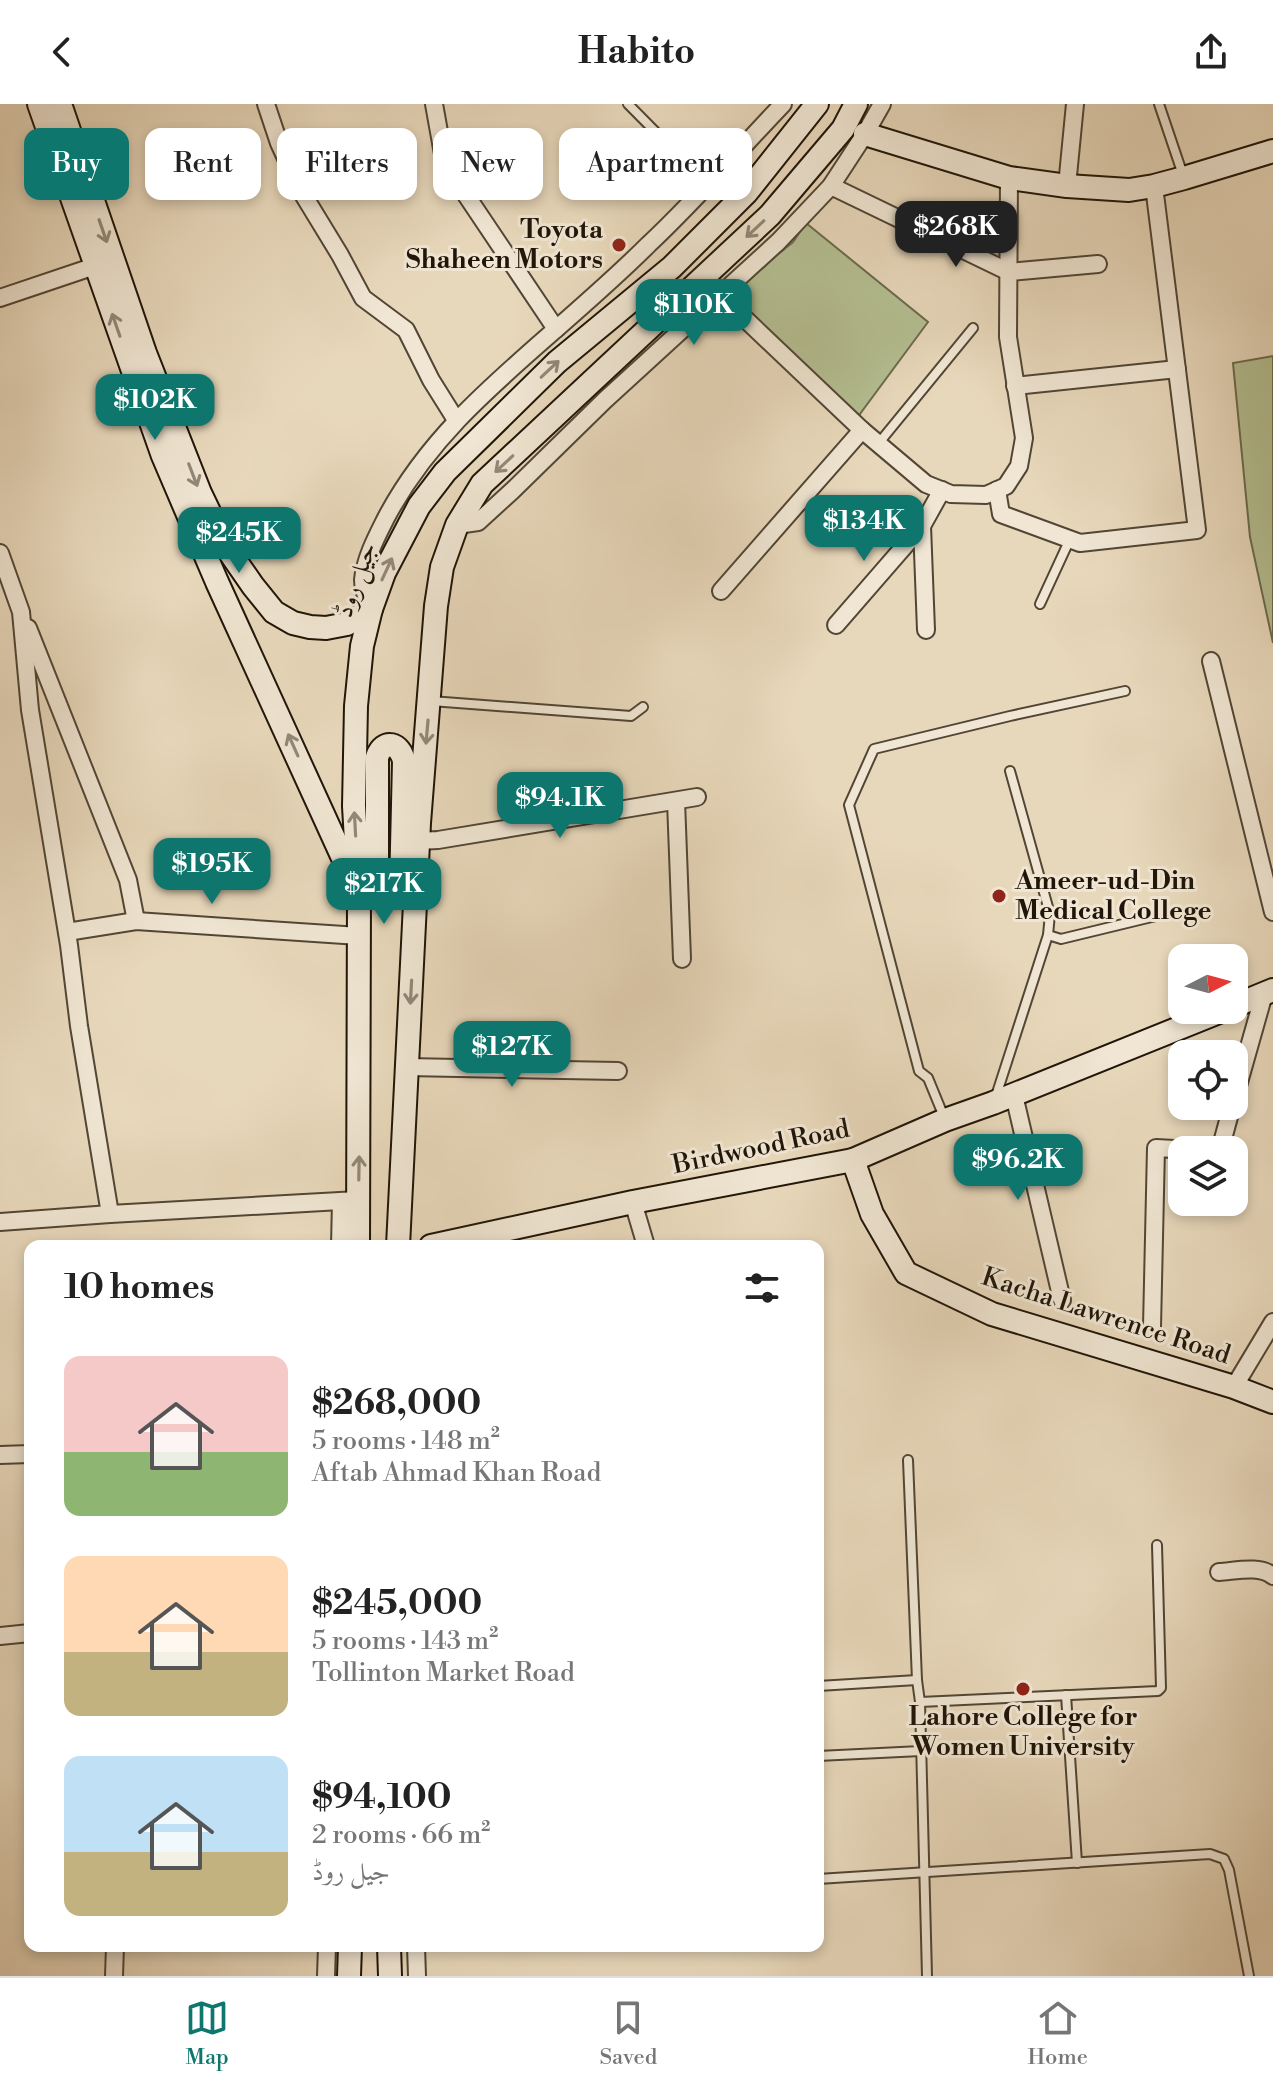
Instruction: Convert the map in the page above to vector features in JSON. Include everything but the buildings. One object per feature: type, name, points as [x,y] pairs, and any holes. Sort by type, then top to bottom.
[{"type":"main road","points":[[39,104],[163,456],[359,893],[377,871],[377,757],[379,750],[385,746],[399,748],[404,761],[401,906],[414,937]]},
{"type":"main road","points":[[60,104],[145,353],[200,493],[226,547],[274,612],[293,623],[326,628],[347,624],[371,609]]},
{"type":"main road","name":"جیل روڈ","points":[[357,1240],[350,1201],[359,936],[354,806],[356,706],[362,646],[384,573],[419,506],[445,472],[557,362],[672,267],[747,192],[817,104]]},
{"type":"main road","points":[[398,1240],[418,841],[436,606],[442,567],[457,525],[482,484],[770,215],[843,129],[856,104]]},
{"type":"main road","points":[[865,134],[1009,178],[1129,190],[1154,186],[1273,152]]},
{"type":"main road","points":[[1248,1000],[1268,992]]},
{"type":"main road","name":"Birdwood Road","points":[[459,1240],[633,1202],[853,1160],[945,1120],[1189,1024]]},
{"type":"main road","name":"Kacha Lawrence Road","points":[[853,1160],[872,1214],[906,1273],[992,1314],[1234,1387],[1273,1402]]},
{"type":"main road","points":[[349,1976],[350,1952]]},
{"type":"main road","points":[[389,1952],[390,1976]]},
{"type":"street","points":[[266,104],[279,143],[301,191],[363,298],[406,330],[431,380],[456,420]]},
{"type":"street","points":[[434,104],[443,154],[454,177],[556,329]]},
{"type":"street","points":[[752,137],[783,104]]},
{"type":"street","points":[[457,525],[478,522],[605,400],[778,242],[831,186],[882,104]]},
{"type":"street","points":[[1067,186],[1075,104]]},
{"type":"street","points":[[721,296],[862,430],[926,484],[951,494],[986,495],[1006,486],[1019,466],[1024,438],[1008,337],[1009,178]]},
{"type":"street","points":[[831,186],[1009,272],[1098,264]]},
{"type":"street","points":[[997,490],[1001,514],[1080,543],[1197,530],[1154,186]]},
{"type":"street","points":[[371,609],[363,579],[373,543],[425,455],[504,373],[650,243],[692,200]]},
{"type":"street","points":[[0,298],[95,266]]},
{"type":"street","points":[[1015,386],[1177,369]]},
{"type":"street","points":[[721,591],[862,430]]},
{"type":"street","points":[[836,625],[922,526],[942,490]]},
{"type":"street","points":[[922,526],[926,630]]},
{"type":"street","points":[[0,553],[128,880],[136,921]]},
{"type":"street","points":[[21,612],[30,710],[110,1214]]},
{"type":"street","points":[[1211,661],[1273,912]]},
{"type":"street","points":[[418,841],[697,797]]},
{"type":"street","points":[[676,801],[682,959]]},
{"type":"street","points":[[67,932],[136,921],[359,936]]},
{"type":"street","points":[[1248,1055],[1268,992]]},
{"type":"street","points":[[407,1067],[618,1071]]},
{"type":"street","points":[[1004,1099],[1062,1300]]},
{"type":"street","points":[[1152,1327],[1156,1148],[1168,1149]]},
{"type":"street","points":[[0,1222],[350,1201],[341,1240]]},
{"type":"street","points":[[633,1202],[644,1240]]},
{"type":"street","points":[[1234,1387],[1273,1322]]},
{"type":"street","points":[[0,1455],[24,1454]]},
{"type":"street","points":[[1219,1572],[1257,1570],[1270,1572],[1273,1576]]},
{"type":"street","points":[[0,1636],[24,1634]]},
{"type":"street","points":[[114,1976],[115,1952]]},
{"type":"street","points":[[326,1976],[327,1952]]},
{"type":"street","points":[[416,1952],[417,1976]]},
{"type":"lane","points":[[628,104],[652,128]]},
{"type":"lane","points":[[1159,104],[1184,178]]},
{"type":"lane","points":[[878,444],[973,328]]},
{"type":"lane","points":[[1040,604],[1070,539]]},
{"type":"lane","points":[[945,1120],[928,1078],[919,1071],[849,805],[874,749],[1125,691]]},
{"type":"lane","points":[[429,701],[631,716],[643,707]]},
{"type":"lane","points":[[1004,1099],[1048,935],[1050,914],[1010,771]]},
{"type":"lane","points":[[1048,935],[1061,939],[1160,915]]},
{"type":"lane","points":[[908,1460],[920,1702],[927,1976]]},
{"type":"lane","points":[[920,1702],[1156,1692],[1161,1688],[1157,1545]]},
{"type":"lane","points":[[824,1686],[917,1680]]},
{"type":"lane","points":[[1066,1695],[1077,1863]]},
{"type":"lane","points":[[824,1756],[921,1751]]},
{"type":"lane","points":[[824,1879],[1210,1854],[1224,1859],[1229,1870],[1249,1976]]},
{"type":"green space","points":[[806,223],[928,322],[854,422],[725,297],[793,242]]},
{"type":"green space","points":[[1273,356],[1273,643],[1250,537],[1233,363]]},
{"type":"place","name":"Toyota Shaheen Motors","points":[[619,245]]},
{"type":"place","name":"Ameer-ud-Din Medical College","points":[[999,896]]},
{"type":"place","name":"Lahore College for Women University","points":[[1023,1689]]}]
